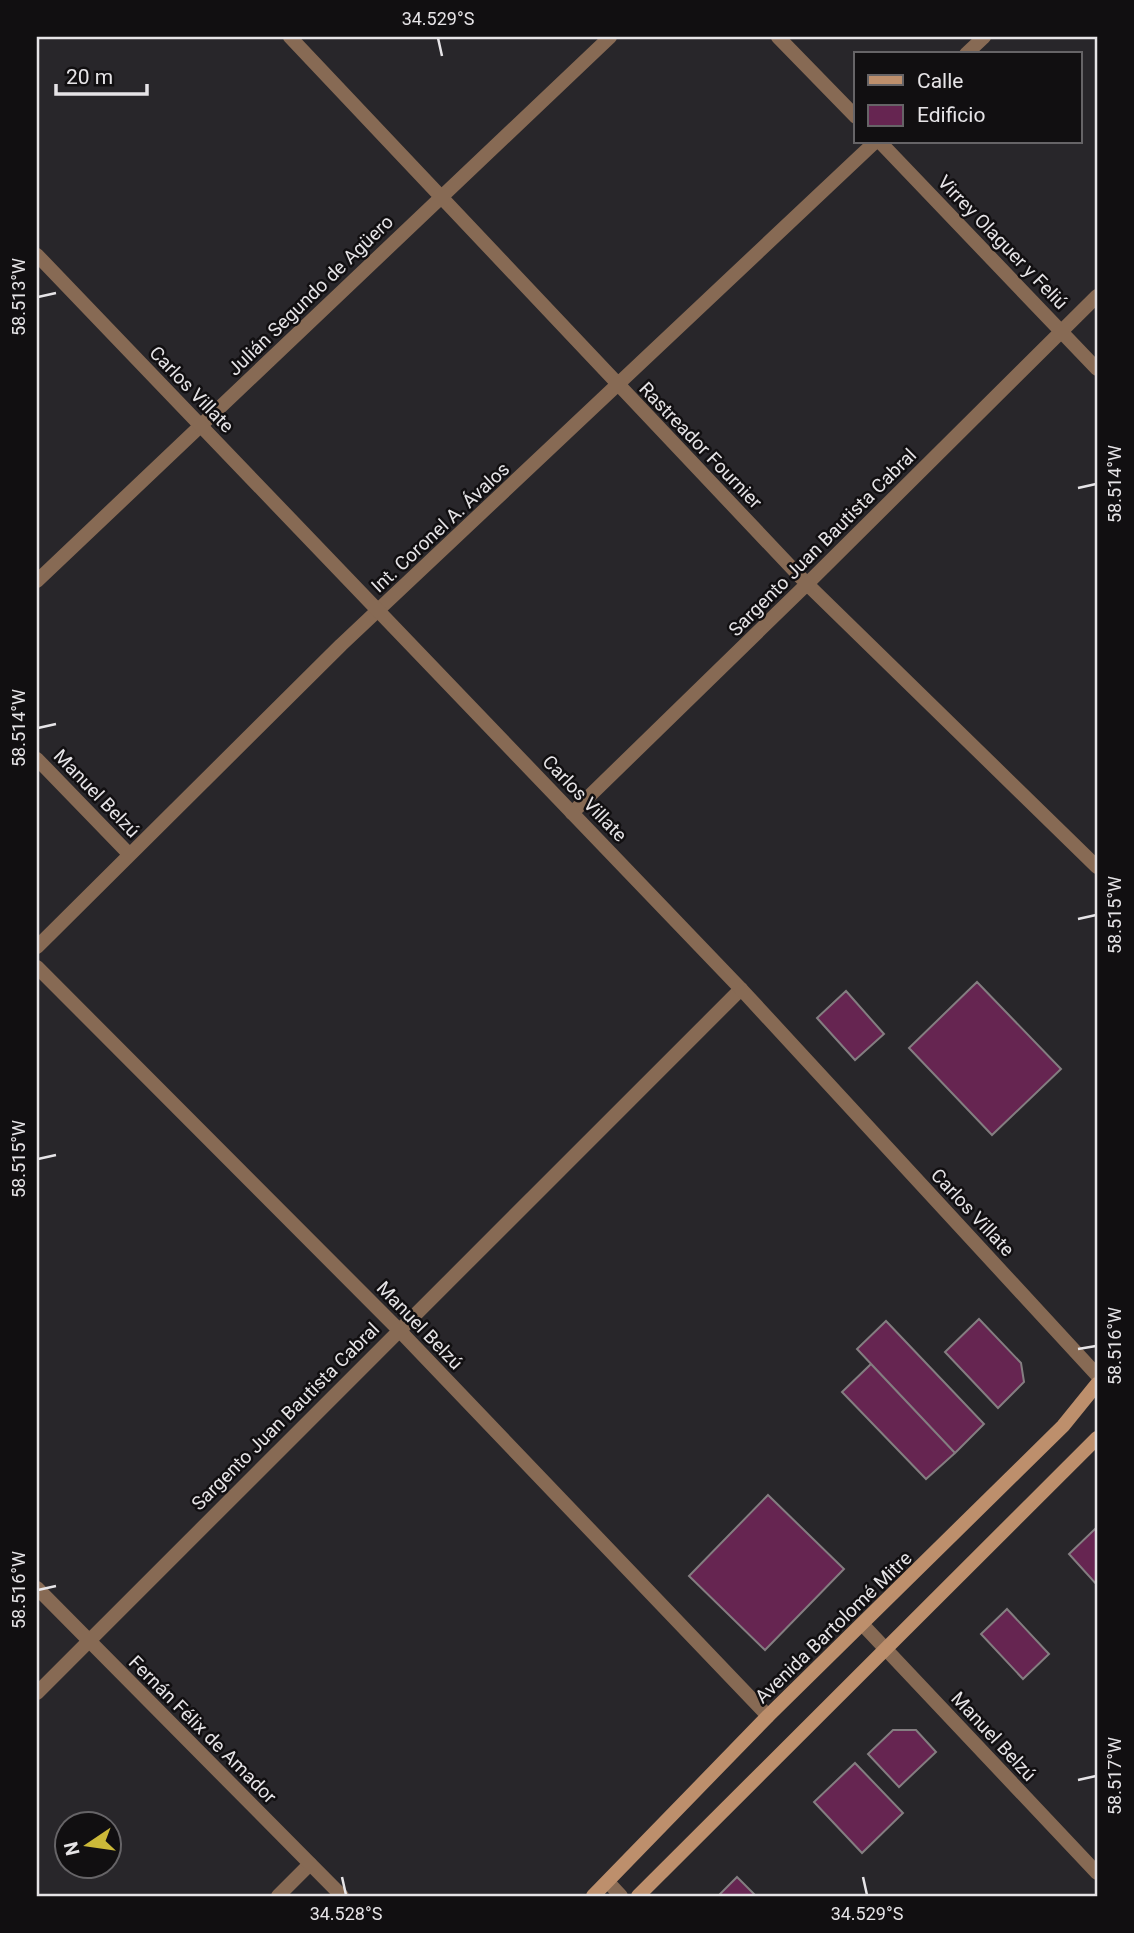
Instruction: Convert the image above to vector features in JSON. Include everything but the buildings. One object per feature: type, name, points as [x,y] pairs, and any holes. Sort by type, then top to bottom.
[{"type":"main road","name":"Avenida Bartolomé Mitre","points":[[593,1896],[768,1716],[1063,1426],[1097,1384]]},
{"type":"main road","points":[[638,1896],[1097,1438]]},
{"type":"street","name":"Rastreador Fournier","points":[[290,37],[807,584],[1097,867]]},
{"type":"street","name":"Julián Segundo de Agüero","points":[[37,581],[610,37]]},
{"type":"street","points":[[778,37],[854,115]]},
{"type":"street","points":[[968,52],[984,37]]},
{"type":"street","name":"Int. Coronel A. Ávalos","points":[[37,947],[378,611],[876,144]]},
{"type":"street","name":"Virrey Olaguer y Feliú","points":[[880,144],[1097,369]]},
{"type":"street","name":"Carlos Villate","points":[[37,255],[741,989],[1097,1375]]},
{"type":"street","name":"Sargento Juan Bautista Cabral","points":[[572,813],[1097,296]]},
{"type":"street","name":"Manuel Belzú","points":[[37,759],[129,855]]},
{"type":"street","name":"Manuel Belzú","points":[[37,967],[398,1329],[768,1716]]},
{"type":"street","name":"Sargento Juan Bautista Cabral","points":[[37,1692],[741,989]]},
{"type":"street","name":"Fernán Félix de Amador","points":[[37,1588],[342,1896]]},
{"type":"street","name":"Manuel Belzú","points":[[863,1625],[1097,1873]]},
{"type":"street","points":[[278,1896],[310,1864]]},
{"type":"street","points":[[608,1882],[621,1896]]}]
